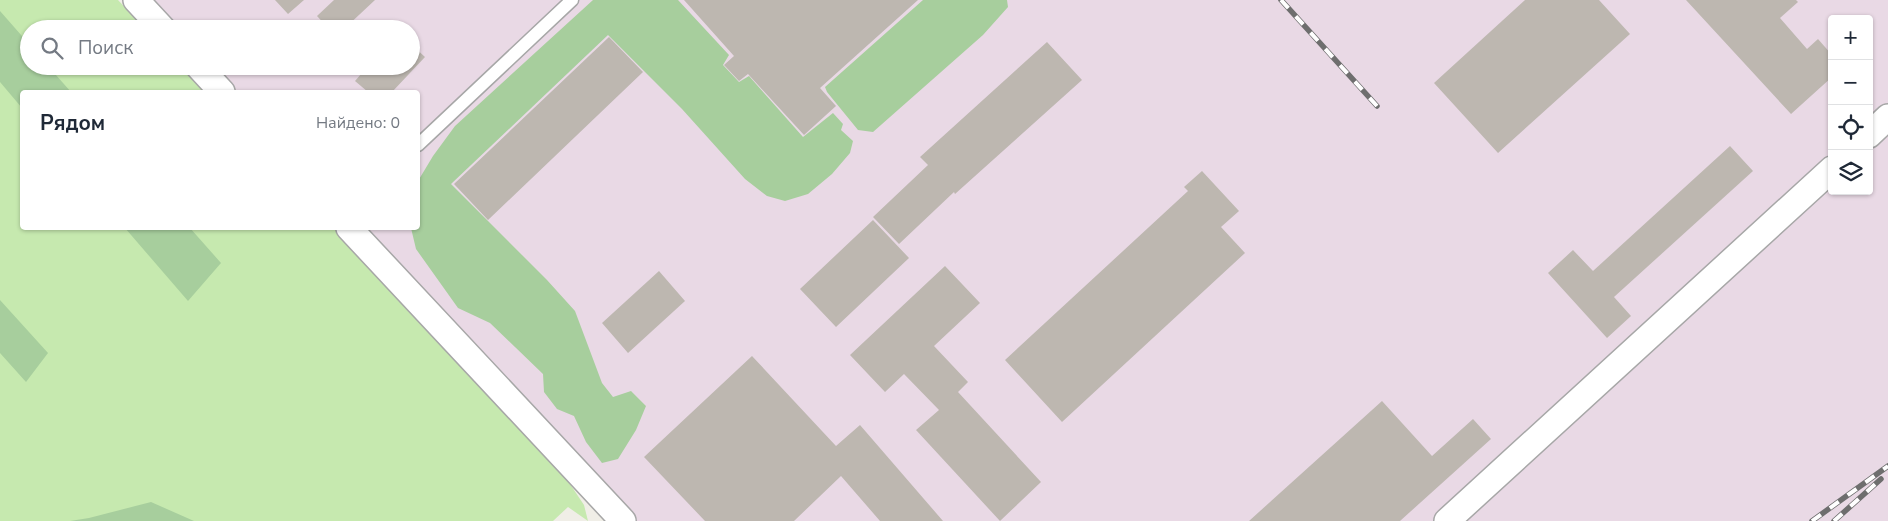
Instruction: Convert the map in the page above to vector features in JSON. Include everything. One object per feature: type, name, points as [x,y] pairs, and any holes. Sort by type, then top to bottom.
[{"type":"street","points":[[136,0],[155,20]]},
{"type":"street","points":[[206,75],[220,90]]},
{"type":"street","points":[[1873,131],[1888,118]]},
{"type":"street","points":[[1447,521],[1828,173]]},
{"type":"street","points":[[351,230],[623,521]]},
{"type":"lane","points":[[420,143],[572,0]]},
{"type":"shaded area","points":[[126,0],[1888,0],[1888,521],[613,521],[340,230],[420,230],[420,90],[210,90],[196,75],[420,75],[420,20],[145,20]]},
{"type":"green space","points":[[0,0],[118,0],[137,20],[20,20],[20,75],[190,75],[204,90],[20,90],[20,230],[337,230],[564,475],[584,505],[588,521],[568,507],[553,521],[0,521]]},
{"type":"green space","points":[[593,0],[678,0],[729,55],[723,65],[739,82],[749,76],[803,137],[833,113],[843,124],[841,130],[853,141],[850,153],[832,174],[808,194],[785,201],[767,196],[745,179],[682,109],[608,35],[451,184],[547,280],[575,311],[602,383],[613,397],[631,391],[646,406],[636,430],[618,459],[602,463],[586,442],[574,416],[557,409],[544,392],[543,374],[490,323],[458,308],[416,249],[411,230],[420,230],[420,178],[455,126]]},
{"type":"green space","points":[[923,0],[1007,0],[1008,7],[983,35],[873,132],[858,130],[825,87]]},
{"type":"green space","points":[[0,11],[20,34],[20,75],[56,75],[69,90],[20,90],[20,106],[0,82]]},
{"type":"green space","points":[[127,230],[192,230],[221,263],[188,301]]},
{"type":"green space","points":[[0,300],[48,353],[26,382],[0,353]]},
{"type":"green space","points":[[151,502],[194,521],[70,521],[89,518]]},
{"type":"building","points":[[275,0],[304,0],[288,14]]},
{"type":"building","points":[[334,0],[375,0],[354,20],[321,20],[317,16]]},
{"type":"building","points":[[684,0],[918,0],[820,88],[836,106],[804,135],[748,74],[739,81],[724,65],[734,56]]},
{"type":"building","points":[[1525,0],[1599,0],[1630,34],[1498,153],[1434,83]]},
{"type":"building","points":[[1686,0],[1796,0],[1798,2],[1780,18],[1807,49],[1818,39],[1828,50],[1828,81],[1791,114]]},
{"type":"building","points":[[609,37],[643,72],[488,220],[454,184]]},
{"type":"building","points":[[1047,42],[1082,80],[955,194],[954,192],[899,244],[873,217],[928,165],[920,157]]},
{"type":"building","points":[[420,52],[425,57],[420,62]]},
{"type":"building","points":[[360,75],[408,75],[394,90],[366,90],[355,81]]},
{"type":"building","points":[[1730,146],[1753,171],[1614,297],[1631,316],[1607,338],[1548,273],[1573,250],[1593,271]]},
{"type":"building","points":[[1202,171],[1239,211],[1221,227],[1245,253],[1062,422],[1005,360],[1188,191],[1184,187]]},
{"type":"building","points":[[873,220],[909,258],[836,327],[800,289]]},
{"type":"building","points":[[945,266],[980,303],[934,346],[968,382],[958,392],[1041,482],[1000,521],[916,430],[939,410],[904,374],[885,392],[850,355]]},
{"type":"building","points":[[659,271],[685,301],[628,353],[602,323]]},
{"type":"building","points":[[752,356],[836,446],[860,425],[943,521],[880,521],[841,476],[794,521],[705,521],[644,457]]},
{"type":"building","points":[[1382,401],[1432,456],[1473,419],[1491,439],[1400,521],[1249,521]]},
{"type":"railway","points":[[1281,0],[1377,106]]},
{"type":"railway","points":[[1812,521],[1888,466]]},
{"type":"railway","points":[[1834,521],[1881,479]]}]
